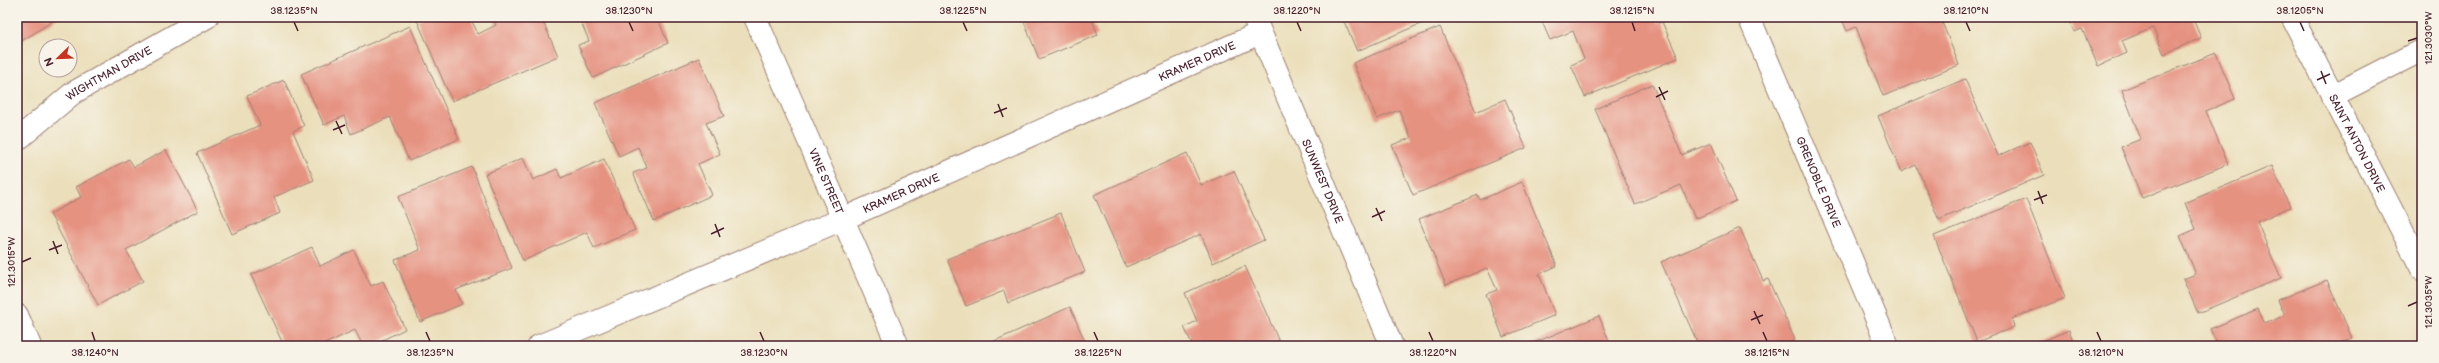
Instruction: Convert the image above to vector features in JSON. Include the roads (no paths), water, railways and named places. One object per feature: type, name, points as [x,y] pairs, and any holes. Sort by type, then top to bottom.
[{"type":"street","name":"WIGHTMAN DRIVE","points":[[17,140],[73,93],[207,17]]},
{"type":"street","name":"VINE STREET","points":[[755,17],[898,346]]},
{"type":"street","name":"GRENOBLE DRIVE","points":[[1749,17],[1888,346]]},
{"type":"street","name":"SAINT ANTON DRIVE","points":[[2292,17],[2422,269]]},
{"type":"street","name":"KRAMER DRIVE","points":[[538,346],[843,219],[1257,25]]},
{"type":"street","name":"SUNWEST DRIVE","points":[[1257,25],[1392,346]]},
{"type":"street","points":[[2332,96],[2422,50]]},
{"type":"street","points":[[17,315],[30,346]]}]
